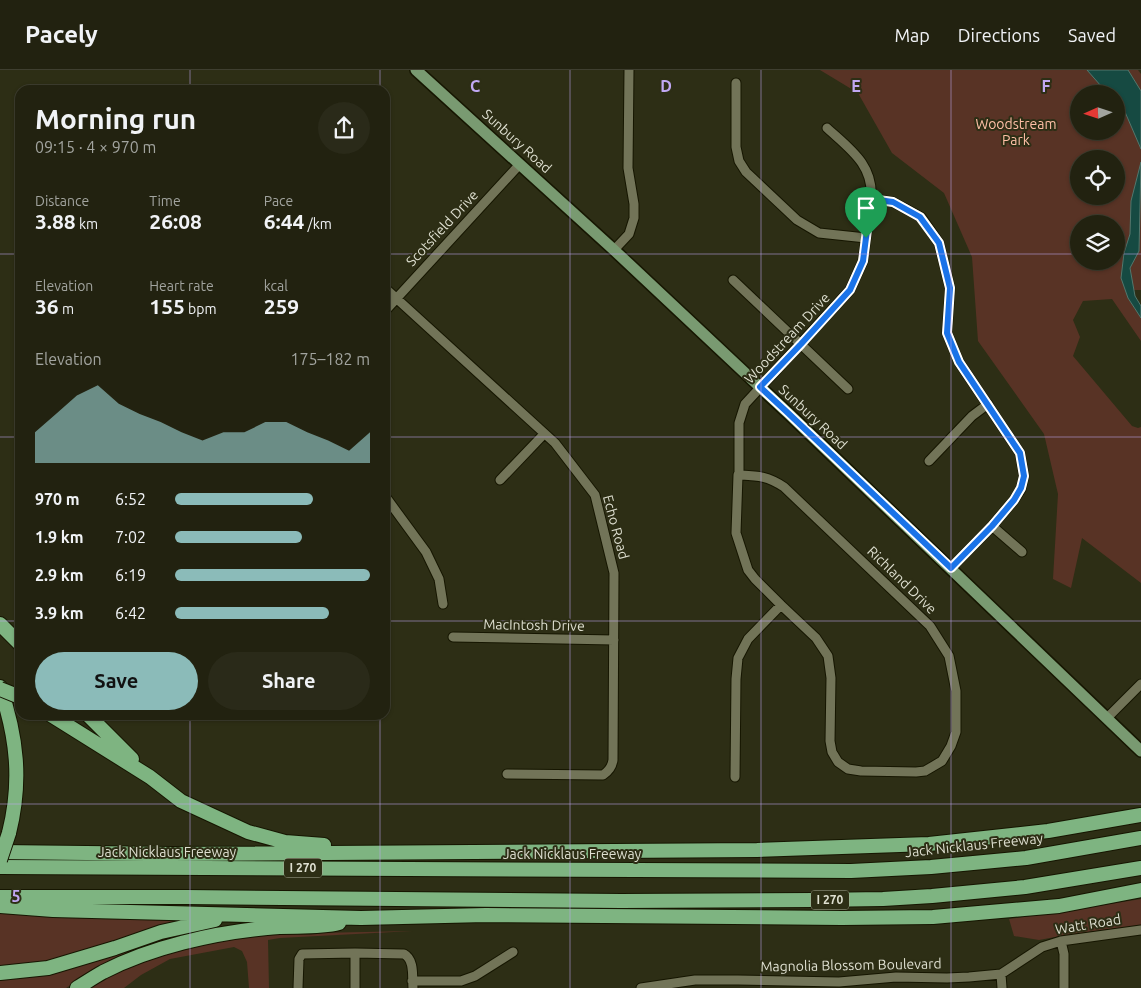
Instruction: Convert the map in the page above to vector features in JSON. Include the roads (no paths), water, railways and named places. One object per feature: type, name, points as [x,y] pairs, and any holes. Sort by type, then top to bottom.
[{"type":"highway","points":[[0,624],[15,639]]},
{"type":"highway","points":[[0,688],[15,695]]},
{"type":"highway","points":[[0,688],[10,721],[17,767],[14,814],[10,833],[0,860]]},
{"type":"highway","points":[[60,720],[150,778],[181,801],[248,832],[285,842],[326,846],[487,852]]},
{"type":"highway","points":[[93,720],[150,778]]},
{"type":"highway","points":[[0,852],[172,854],[757,850],[929,844],[1048,831],[1141,815]]},
{"type":"highway","name":"Jack Nicklaus Freeway","points":[[0,867],[851,871],[931,868],[1019,858],[1141,838]]},
{"type":"highway","name":"I 270","points":[[0,897],[621,901],[874,899],[932,896],[1025,887],[1141,868]]},
{"type":"highway","points":[[0,906],[54,910],[361,918],[486,915],[933,917],[1060,906],[1141,890]]},
{"type":"highway","points":[[0,973],[48,968],[161,932],[208,921],[263,915]]},
{"type":"highway","points":[[77,988],[104,972],[136,958],[184,942],[226,933],[269,928],[327,926],[361,918]]},
{"type":"main road","name":"Sunbury Road","points":[[416,70],[614,250],[788,413],[1141,751]]},
{"type":"street","points":[[614,250],[629,234],[634,218],[634,204],[628,168],[629,70]]},
{"type":"street","points":[[736,82],[736,148],[739,161],[746,172],[797,220],[819,233],[866,238]]},
{"type":"street","name":"Woodstream Drive","points":[[827,128],[858,157],[868,172],[872,190],[863,261],[850,290],[745,404],[739,423],[736,533],[748,570],[816,638],[828,656],[831,678],[830,741],[832,752],[838,762]]},
{"type":"street","name":"Scotsfield Drive","points":[[390,305],[520,164]]},
{"type":"street","points":[[871,199],[893,202],[920,217],[939,243],[950,288],[947,333],[959,362],[1020,453],[1024,476],[1018,494],[992,526],[951,568]]},
{"type":"street","points":[[733,280],[848,389]]},
{"type":"street","name":"Echo Road","points":[[390,293],[555,443],[595,494],[614,573],[612,766],[603,775],[506,774]]},
{"type":"street","points":[[929,461],[972,416],[988,404]]},
{"type":"street","points":[[500,480],[544,434]]},
{"type":"street","name":"Richland Drive","points":[[739,475],[759,476],[772,480],[784,487],[930,626],[949,656],[956,691],[956,732],[951,746],[942,761],[925,771],[916,772],[860,771],[848,768],[838,762]]},
{"type":"street","points":[[390,503],[426,552],[439,579],[442,604]]},
{"type":"street","points":[[992,526],[1022,552]]},
{"type":"street","points":[[735,777],[738,658],[748,639],[781,605]]},
{"type":"street","name":"MacIntosh Drive","points":[[453,638],[614,640]]},
{"type":"street","points":[[1107,718],[1141,684]]},
{"type":"street","name":"Watt Road","points":[[1001,974],[1042,947],[1061,940],[1141,930]]},
{"type":"street","points":[[1061,940],[1064,954],[1064,988]]},
{"type":"street","points":[[298,988],[298,959],[302,954],[404,954],[408,956],[411,962],[413,984],[460,981],[476,976],[513,952]]},
{"type":"street","points":[[355,988],[356,953]]},
{"type":"street","points":[[1001,974],[1002,988]]},
{"type":"street","name":"Magnolia Blossom Boulevard","points":[[641,988],[695,980],[751,984],[839,985],[896,977],[938,978],[1001,974]]},
{"type":"street","points":[[938,978],[938,988]]},
{"type":"water","points":[[1087,70],[1128,70],[1141,91],[1141,149],[1125,112],[1125,85],[1100,85]]},
{"type":"water","points":[[1141,162],[1139,251],[1130,268],[1135,296],[1141,306],[1141,318],[1128,298],[1121,278],[1122,270],[1125,270],[1125,250],[1130,234],[1131,201]]},
{"type":"park label","name":"Woodstream Park","points":[[1016,132]]}]
